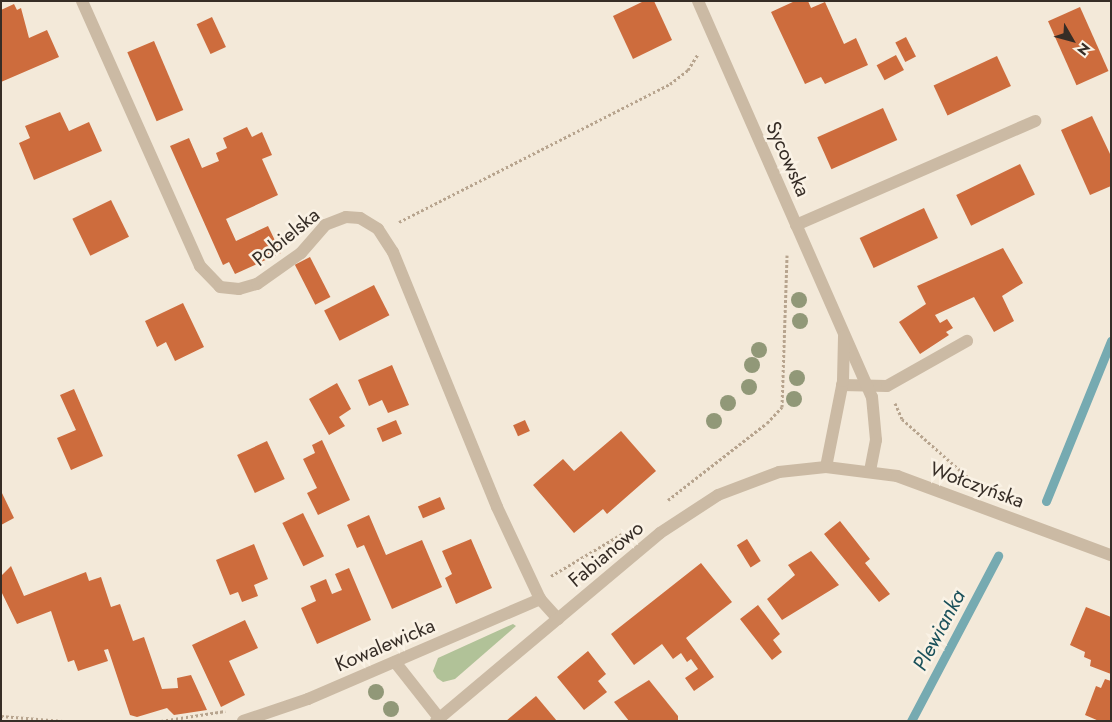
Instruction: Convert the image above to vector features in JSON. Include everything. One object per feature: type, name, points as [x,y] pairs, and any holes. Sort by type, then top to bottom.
[{"type":"street","name":"Pobielska","points":[[82,1],[200,266],[220,287],[239,289],[256,284],[301,253],[324,225],[346,216],[360,218],[382,236],[393,252],[444,380],[533,584],[540,599],[558,619]]},
{"type":"street","name":"Sycowska","points":[[698,1],[872,397],[876,440],[870,470]]},
{"type":"street","points":[[796,225],[1034,121]]},
{"type":"street","name":"Sycowska","points":[[826,467],[842,385],[844,331]]},
{"type":"street","points":[[842,385],[887,386],[967,341]]},
{"type":"street","name":"Wołczyńska","points":[[826,467],[870,470],[898,476],[1111,555]]},
{"type":"street","name":"Fabianowo","points":[[437,719],[660,534],[718,495],[780,472],[826,467]]},
{"type":"street","name":"Kowalewicka","points":[[243,721],[273,716],[540,599]]},
{"type":"street","points":[[395,662],[437,719]]},
{"type":"path","points":[[382,236],[399,222],[670,84],[688,70],[698,54],[721,52]]},
{"type":"path","points":[[660,507],[767,423],[782,407],[784,256],[806,247]]},
{"type":"path","points":[[887,386],[902,419],[976,485]]},
{"type":"path","points":[[533,584],[586,558],[631,528]]},
{"type":"path","points":[[161,721],[235,709]]},
{"type":"path","points":[[1,716],[63,721]]},
{"type":"green space","points":[[513,624],[516,626],[455,679],[443,682],[437,678],[433,671],[438,658]]},
{"type":"building","points":[[644,1],[654,1],[672,40],[633,59],[613,16]]},
{"type":"building","points":[[795,1],[808,1],[811,8],[825,2],[844,44],[856,38],[868,65],[825,84],[821,77],[805,84],[771,12]]},
{"type":"building","points":[[14,4],[17,10],[21,8],[29,38],[47,30],[59,57],[1,82],[1,10]]},
{"type":"building","points":[[1080,7],[1108,71],[1076,85],[1048,21]]},
{"type":"building","points":[[212,17],[226,47],[211,54],[197,24]]},
{"type":"building","points":[[906,37],[916,57],[905,62],[895,42]]},
{"type":"building","points":[[154,41],[183,110],[157,121],[127,52]]},
{"type":"building","points":[[896,55],[904,70],[885,80],[877,65]]},
{"type":"building","points":[[997,56],[1011,86],[948,115],[934,86]]},
{"type":"building","points":[[883,108],[897,140],[831,169],[817,137]]},
{"type":"building","points":[[60,112],[69,131],[89,122],[102,151],[34,180],[19,143],[30,138],[25,126]]},
{"type":"building","points":[[1092,116],[1111,156],[1111,186],[1090,195],[1061,130]]},
{"type":"building","points":[[247,127],[252,137],[262,132],[272,155],[262,159],[278,195],[226,219],[236,241],[268,226],[281,253],[235,274],[229,262],[223,265],[170,146],[189,138],[202,168],[219,161],[216,153],[227,148],[223,138]]},
{"type":"building","points":[[1020,164],[1035,195],[971,226],[956,195]]},
{"type":"building","points":[[111,200],[129,237],[90,256],[72,219]]},
{"type":"building","points":[[924,208],[938,238],[874,268],[860,238]]},
{"type":"building","points":[[1003,248],[1023,283],[1002,296],[1014,321],[994,332],[974,297],[935,315],[940,323],[947,319],[953,328],[946,332],[949,335],[920,354],[899,322],[926,304],[917,286]]},
{"type":"building","points":[[310,257],[330,297],[315,305],[295,265]]},
{"type":"building","points":[[374,285],[389,315],[340,341],[324,310]]},
{"type":"building","points":[[183,303],[204,347],[175,361],[166,342],[157,347],[145,321]]},
{"type":"building","points":[[392,365],[409,405],[388,413],[382,400],[369,406],[358,380]]},
{"type":"building","points":[[337,383],[351,409],[339,417],[345,426],[329,435],[309,399]]},
{"type":"building","points":[[74,389],[103,456],[71,470],[57,438],[76,430],[60,395]]},
{"type":"building","points":[[396,420],[402,434],[383,442],[377,428]]},
{"type":"building","points":[[525,420],[530,431],[518,436],[513,425]]},
{"type":"building","points":[[621,431],[656,471],[607,514],[603,509],[574,533],[533,485],[563,459],[574,471]]},
{"type":"building","points":[[322,440],[350,500],[318,515],[307,493],[317,488],[303,459],[315,453],[312,445]]},
{"type":"building","points":[[267,441],[285,479],[255,493],[237,455]]},
{"type":"building","points":[[1,491],[14,518],[1,525]]},
{"type":"building","points":[[440,497],[445,509],[423,518],[418,506]]},
{"type":"building","points":[[303,513],[324,556],[303,566],[282,523]]},
{"type":"building","points":[[369,515],[386,555],[422,540],[442,587],[392,609],[364,545],[357,548],[347,525]]},
{"type":"building","points":[[840,521],[870,559],[865,563],[890,594],[879,602],[824,534]]},
{"type":"building","points":[[471,539],[492,588],[456,604],[445,578],[452,574],[442,551]]},
{"type":"building","points":[[747,539],[761,561],[751,567],[737,545]]},
{"type":"building","points":[[254,544],[268,579],[254,585],[258,596],[242,602],[238,592],[230,595],[216,560]]},
{"type":"building","points":[[811,551],[839,585],[782,620],[767,599],[795,575],[788,565]]},
{"type":"building","points":[[701,563],[732,602],[686,638],[714,677],[694,691],[685,678],[698,669],[691,659],[687,662],[681,653],[673,659],[662,644],[634,665],[611,634]]},
{"type":"building","points":[[11,566],[24,596],[86,572],[89,581],[101,577],[111,607],[120,604],[133,641],[144,637],[162,689],[178,688],[177,678],[191,675],[207,710],[174,715],[167,708],[137,717],[130,715],[108,649],[104,650],[108,661],[78,671],[74,660],[68,662],[51,611],[17,624],[1,591],[1,576]]},
{"type":"building","points":[[349,568],[371,620],[317,644],[301,608],[316,601],[310,586],[326,579],[332,594],[342,590],[335,574]]},
{"type":"building","points":[[758,605],[780,634],[773,640],[782,652],[772,660],[740,619]]},
{"type":"building","points":[[1086,607],[1111,617],[1111,674],[1090,666],[1091,660],[1084,657],[1085,652],[1070,645]]},
{"type":"building","points":[[245,620],[258,648],[229,661],[245,695],[221,707],[192,645]]},
{"type":"building","points":[[588,651],[606,674],[598,681],[607,692],[584,710],[557,677]]},
{"type":"building","points":[[1105,679],[1111,681],[1111,721],[1099,721],[1085,715],[1096,686],[1101,688]]},
{"type":"building","points":[[649,680],[678,716],[678,721],[629,721],[614,702]]},
{"type":"building","points":[[536,696],[557,721],[506,721]]},
{"type":"waterway","name":"Plewianka","points":[[1046,501],[1111,341]]},
{"type":"waterway","name":"Plewianka","points":[[911,721],[998,556]]}]
